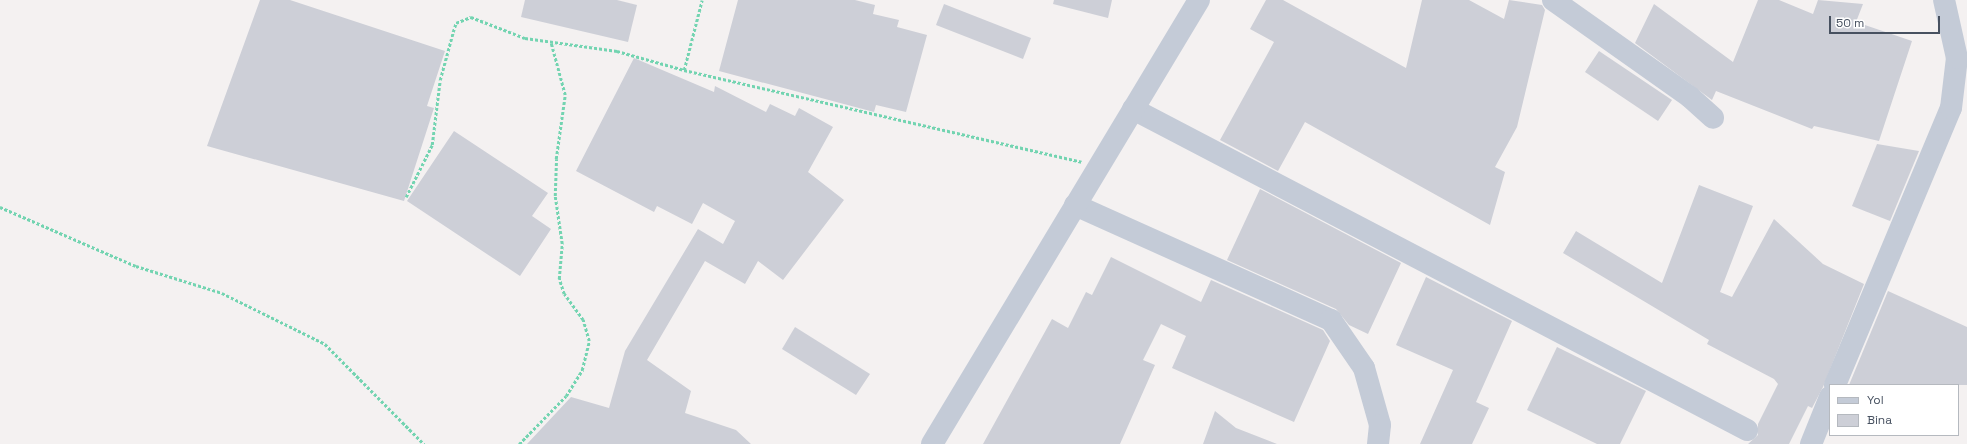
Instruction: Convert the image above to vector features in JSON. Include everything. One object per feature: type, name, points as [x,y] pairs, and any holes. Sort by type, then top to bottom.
[{"type":"street","points":[[936,443],[1075,205],[1198,0]]},
{"type":"street","points":[[1553,0],[1690,97],[1713,118]]},
{"type":"street","points":[[1835,384],[1951,108],[1957,58],[1944,0]]},
{"type":"street","points":[[1133,109],[1747,430]]},
{"type":"street","points":[[1075,205],[1330,320],[1364,368],[1380,425],[1378,444]]},
{"type":"street","points":[[1811,444],[1829,399]]},
{"type":"path","points":[[684,70],[702,0]]},
{"type":"path","points":[[406,197],[432,145],[440,80],[456,23],[471,17],[525,38],[551,43],[617,50],[684,70],[1099,166]]},
{"type":"path","points":[[519,444],[566,396],[582,370],[589,341],[583,320],[564,294],[559,279],[562,244],[555,196],[556,159],[565,95],[551,43]]},
{"type":"path","points":[[0,207],[136,266],[222,294],[325,344],[424,444]]},
{"type":"building","points":[[260,0],[290,0],[445,51],[427,106],[434,108],[404,201],[207,146]]},
{"type":"building","points":[[525,0],[617,0],[637,5],[628,42],[521,17]]},
{"type":"building","points":[[738,0],[855,0],[875,5],[873,14],[899,20],[897,27],[927,35],[906,112],[876,105],[874,112],[719,71]]},
{"type":"building","points":[[1054,0],[1112,0],[1108,18],[1053,4]]},
{"type":"building","points":[[1266,0],[1283,0],[1406,68],[1422,0],[1469,0],[1504,19],[1509,0],[1542,5],[1545,10],[1517,127],[1495,167],[1505,172],[1490,225],[1305,122],[1278,171],[1220,140],[1274,42],[1250,29]]},
{"type":"building","points":[[1758,0],[1779,0],[1813,14],[1818,0],[1863,4],[1856,22],[1912,41],[1879,141],[1814,126],[1812,129],[1716,91],[1712,100],[1635,43],[1654,4],[1733,62]]},
{"type":"building","points":[[944,4],[1031,38],[1023,59],[936,25]]},
{"type":"building","points":[[1599,51],[1672,100],[1658,121],[1585,72]]},
{"type":"building","points":[[634,58],[714,92],[715,86],[766,112],[770,104],[795,116],[799,108],[833,127],[808,172],[844,200],[783,280],[758,261],[745,284],[705,261],[647,360],[691,391],[685,413],[736,430],[751,444],[527,444],[571,397],[609,408],[625,351],[698,229],[723,244],[735,221],[703,203],[692,224],[657,206],[654,212],[576,171]]},
{"type":"building","points":[[454,131],[548,193],[532,216],[551,229],[520,276],[407,201]]},
{"type":"building","points":[[1877,144],[1919,151],[1890,221],[1852,206]]},
{"type":"building","points":[[1699,185],[1753,206],[1720,292],[1732,297],[1774,219],[1823,264],[1864,284],[1823,387],[1812,408],[1808,406],[1789,444],[1748,444],[1758,435],[1758,424],[1778,384],[1774,379],[1707,344],[1709,340],[1563,253],[1576,231],[1662,283]]},
{"type":"building","points":[[1260,189],[1401,263],[1368,334],[1349,325],[1336,309],[1227,260]]},
{"type":"building","points":[[1111,257],[1201,302],[1211,280],[1323,330],[1330,341],[1294,422],[1172,368],[1186,336],[1161,324],[1143,360],[1155,365],[1120,444],[983,444],[1052,319],[1068,328],[1086,292],[1092,295]]},
{"type":"building","points":[[1426,277],[1512,321],[1476,402],[1489,408],[1472,444],[1420,444],[1453,370],[1396,345]]},
{"type":"building","points":[[1888,291],[1967,327],[1967,385],[1849,384]]},
{"type":"building","points":[[795,327],[870,374],[856,395],[782,349]]},
{"type":"building","points":[[1557,347],[1646,391],[1620,444],[1597,444],[1527,410]]},
{"type":"building","points":[[1215,411],[1236,428],[1277,444],[1203,444]]}]
